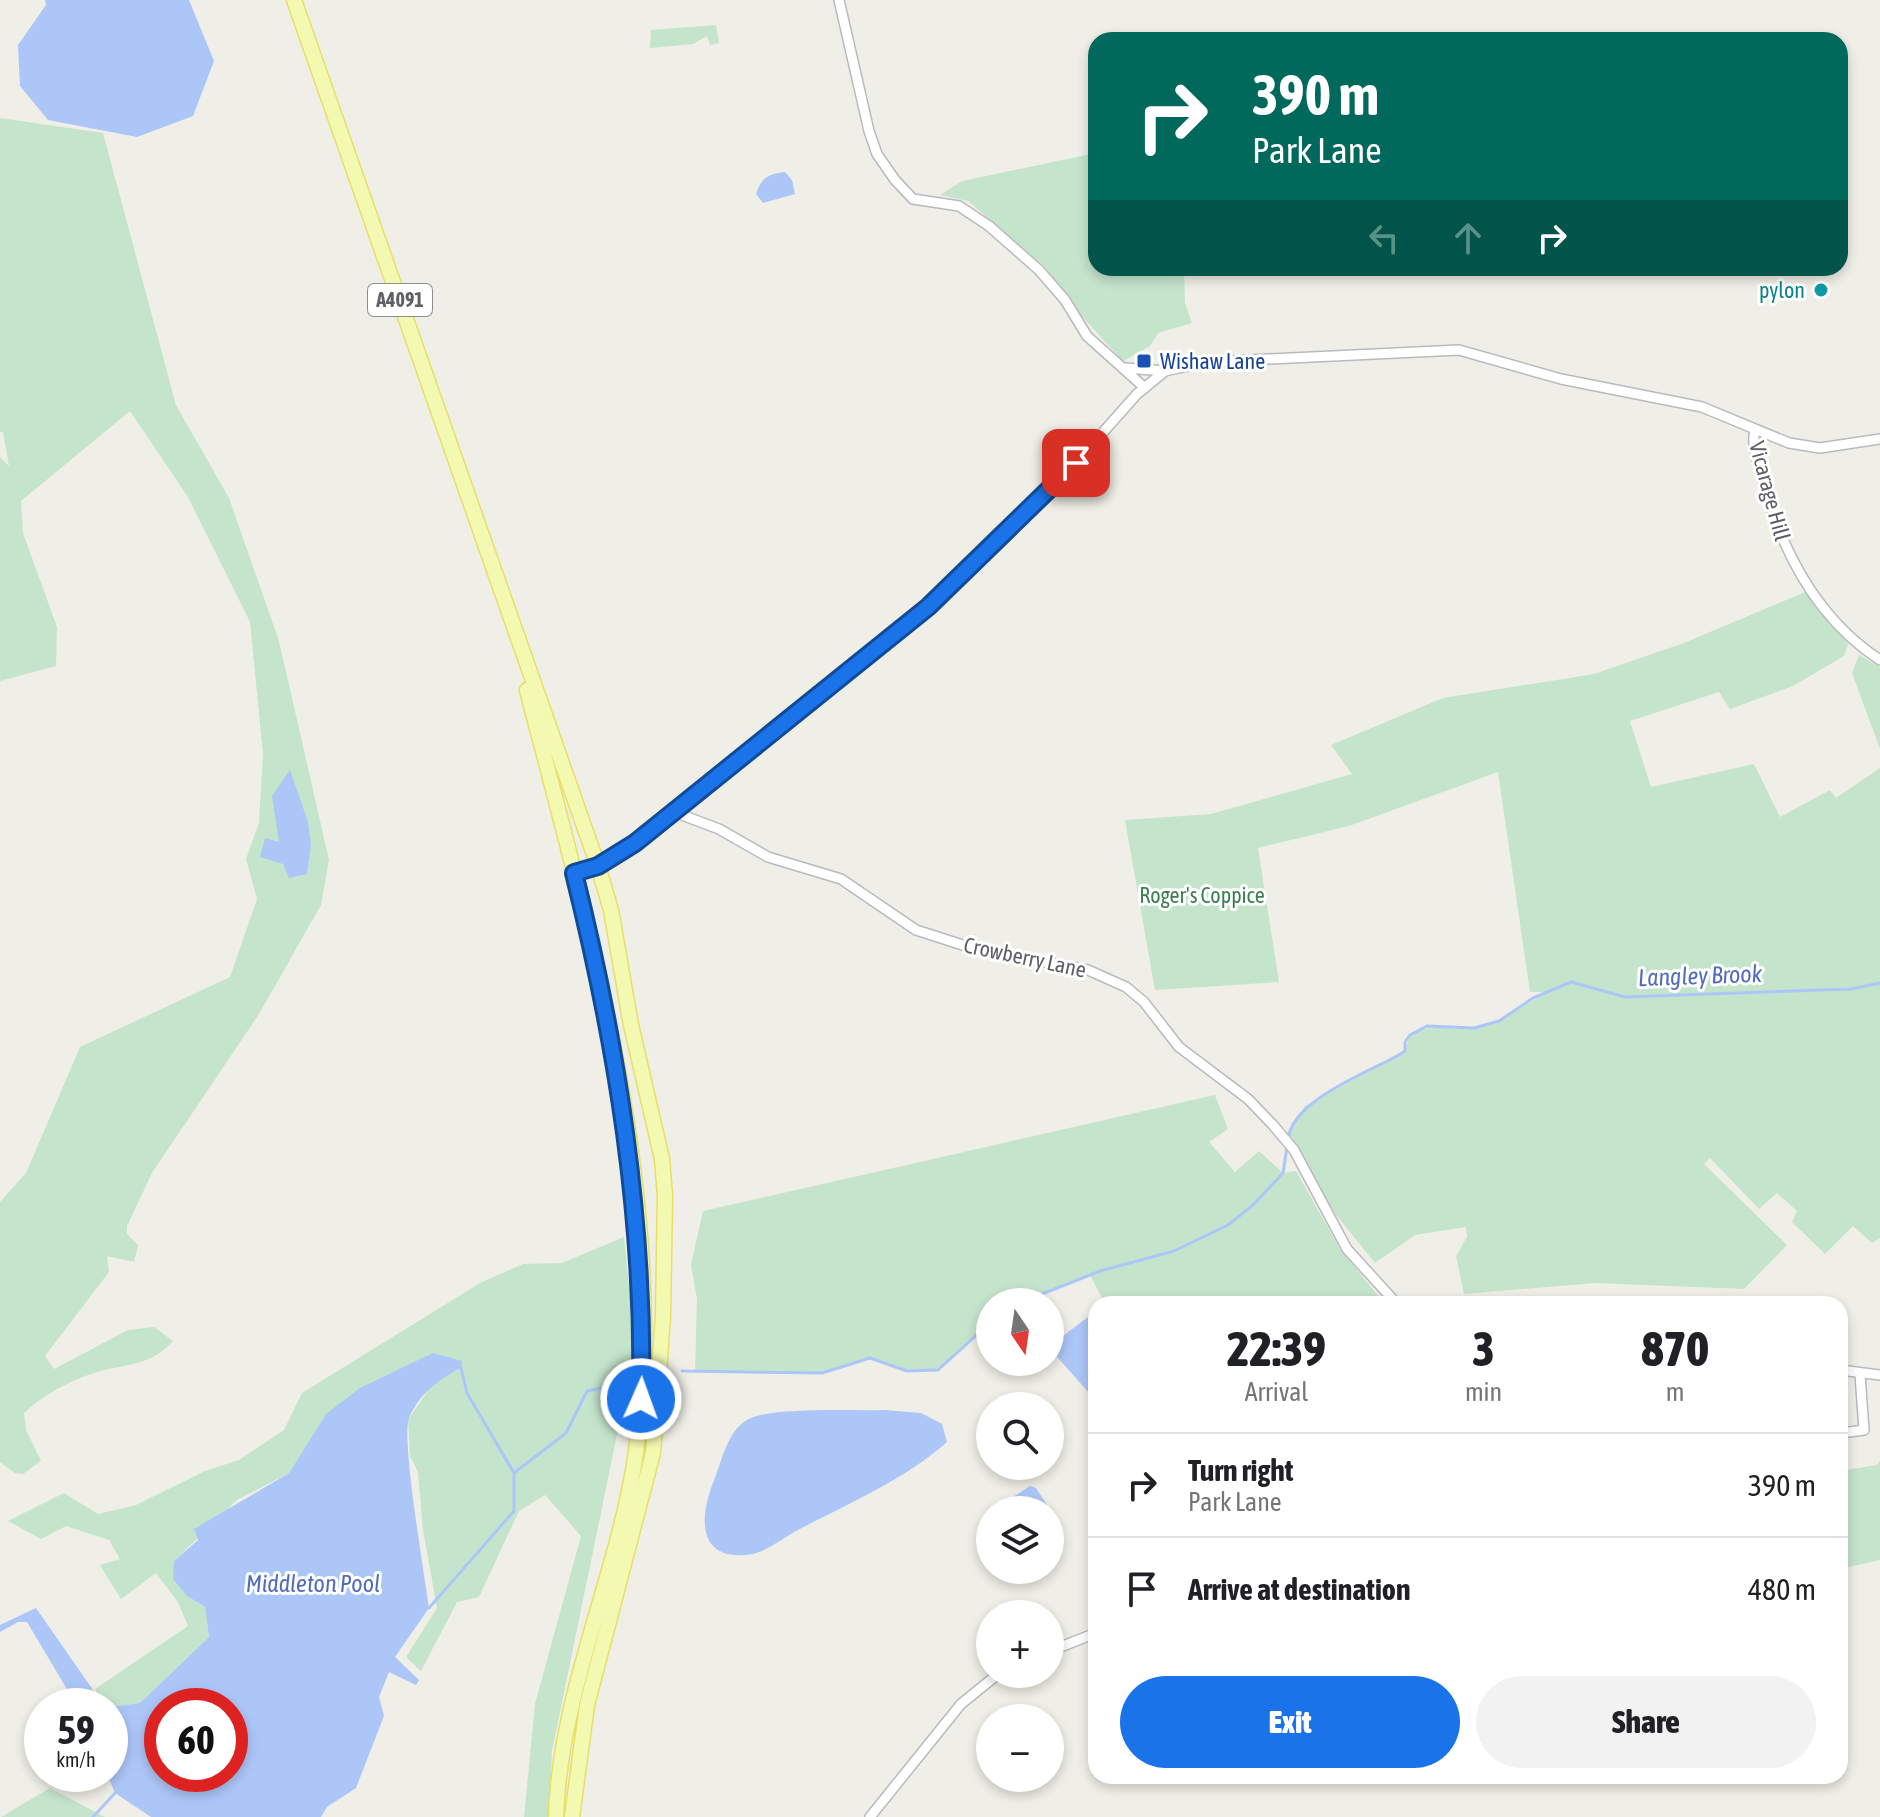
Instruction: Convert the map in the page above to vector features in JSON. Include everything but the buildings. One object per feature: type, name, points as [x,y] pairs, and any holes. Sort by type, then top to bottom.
[{"type":"main road","name":"A4091","points":[[294,0],[598,866],[611,910],[631,1025],[660,1144],[665,1196],[663,1316],[653,1453],[587,1705],[572,1817]]},
{"type":"main road","name":"A4091","points":[[505,601],[593,950],[624,1119],[639,1245],[643,1348],[641,1399],[627,1500],[572,1703],[556,1817]]},
{"type":"street","points":[[839,0],[869,131],[877,154],[895,180],[913,199],[959,206],[989,226],[1039,270],[1065,300],[1087,336],[1145,388]]},
{"type":"street","points":[[1126,368],[1165,371],[1206,362],[1459,350],[1561,379],[1702,407],[1789,443],[1820,448],[1880,439]]},
{"type":"street","points":[[574,873],[598,866],[674,812],[928,607],[1057,484],[1145,388],[1165,371]]},
{"type":"street","name":"Vicarage Hill","points":[[1755,430],[1754,446],[1773,518],[1788,555],[1815,596],[1862,648],[1880,660]]},
{"type":"street","name":"Crowberry Lane","points":[[674,812],[719,829],[768,857],[841,879],[916,930],[975,949],[1088,970],[1126,987],[1144,1002],[1179,1047],[1248,1099],[1273,1125],[1294,1150],[1347,1249],[1390,1296]]},
{"type":"street","points":[[1848,1372],[1880,1375]]},
{"type":"street","points":[[1849,1432],[1864,1430],[1860,1375]]},
{"type":"street","points":[[1064,1646],[1088,1636]]},
{"type":"street","points":[[870,1817],[961,1704],[981,1688]]},
{"type":"green space","points":[[716,25],[719,43],[710,45],[707,36],[693,44],[650,48],[651,30]]},
{"type":"green space","points":[[0,118],[103,133],[176,405],[229,498],[279,641],[329,860],[321,905],[259,1014],[152,1173],[127,1226],[127,1234],[138,1245],[134,1262],[107,1256],[109,1272],[45,1356],[54,1369],[128,1330],[154,1327],[173,1341],[146,1360],[94,1373],[66,1384],[24,1413],[26,1430],[41,1461],[23,1474],[15,1473],[0,1462],[0,1202],[26,1173],[80,1047],[230,977],[257,899],[246,859],[259,823],[263,754],[250,622],[188,497],[130,411],[21,501],[23,533],[57,627],[56,666],[0,681],[0,457],[9,466],[3,432],[0,432]]},
{"type":"green space","points":[[1088,155],[1088,276],[1184,276],[1185,303],[1192,323],[1158,333],[1150,346],[1123,361],[1076,310],[1046,268],[968,201],[940,195],[962,181]]},
{"type":"green space","name":"Roger's Coppice","points":[[1805,592],[1848,644],[1844,656],[1793,686],[1730,709],[1719,692],[1630,721],[1651,787],[1754,764],[1780,817],[1830,790],[1836,798],[1880,768],[1880,1238],[1872,1243],[1853,1226],[1825,1254],[1792,1222],[1797,1211],[1777,1193],[1759,1209],[1710,1158],[1704,1164],[1787,1245],[1744,1289],[1595,1283],[1464,1294],[1456,1256],[1467,1237],[1466,1227],[1415,1235],[1375,1263],[1325,1201],[1288,1132],[1305,1106],[1405,1051],[1410,1035],[1428,1028],[1468,1029],[1487,1025],[1549,992],[1530,992],[1498,772],[1349,826],[1258,848],[1279,982],[1155,990],[1125,820],[1211,814],[1352,774],[1331,745],[1443,698],[1594,674],[1684,643]]},
{"type":"green space","points":[[1859,655],[1880,667],[1880,749],[1852,673]]},
{"type":"green space","points":[[1215,1095],[1228,1129],[1209,1142],[1235,1172],[1259,1151],[1283,1173],[1296,1171],[1340,1249],[1378,1296],[1101,1296],[1090,1275],[1057,1288],[976,1288],[976,1336],[938,1370],[907,1371],[870,1358],[822,1373],[695,1372],[697,1299],[691,1265],[703,1211]]},
{"type":"green space","points":[[624,1237],[635,1347],[552,1751],[549,1817],[524,1817],[535,1704],[581,1536],[545,1495],[519,1511],[479,1597],[457,1602],[421,1671],[406,1657],[437,1608],[423,1530],[418,1472],[410,1456],[408,1420],[433,1383],[461,1368],[326,1414],[289,1473],[237,1500],[174,1561],[187,1596],[205,1607],[209,1637],[156,1688],[144,1688],[144,1699],[140,1703],[128,1705],[128,1688],[96,1688],[188,1626],[178,1602],[156,1573],[121,1599],[100,1565],[120,1559],[109,1540],[66,1526],[41,1539],[8,1521],[64,1493],[98,1514],[136,1505],[205,1471],[239,1460],[284,1430],[302,1393],[480,1283],[523,1264],[562,1263]]},
{"type":"green space","points":[[1880,1460],[1880,1560],[1848,1567],[1848,1470],[1877,1465]]},
{"type":"green space","points":[[43,1792],[58,1792],[105,1817],[1,1817]]},
{"type":"water","points":[[45,0],[189,0],[214,61],[193,116],[137,137],[48,120],[20,86],[18,45],[46,5]]},
{"type":"water","points":[[785,172],[792,180],[795,194],[763,203],[756,194],[760,184],[770,176]]},
{"type":"water","points":[[290,770],[308,822],[311,845],[307,874],[289,878],[283,864],[260,857],[265,838],[279,842],[272,796]]},
{"type":"water","points":[[1088,1317],[1088,1392],[1064,1365],[1064,1335]]},
{"type":"water","name":"Middleton Pool","points":[[433,1353],[462,1361],[461,1368],[438,1382],[413,1409],[407,1431],[429,1608],[395,1657],[419,1680],[416,1685],[389,1672],[379,1697],[384,1716],[356,1788],[327,1807],[321,1817],[151,1817],[115,1792],[128,1792],[128,1705],[144,1699],[144,1792],[248,1792],[248,1688],[156,1688],[209,1637],[205,1607],[187,1596],[173,1579],[174,1561],[198,1540],[194,1529],[289,1473],[326,1414],[360,1388]]},
{"type":"water","points":[[885,1410],[921,1413],[942,1424],[947,1442],[912,1469],[764,1550],[735,1555],[713,1546],[705,1525],[708,1497],[726,1448],[740,1425],[774,1413]]},
{"type":"water","points":[[1030,1486],[1036,1488],[1041,1496],[1015,1496]]},
{"type":"water","points":[[36,1608],[92,1688],[66,1688],[27,1622],[18,1622],[0,1632],[0,1625]]},
{"type":"waterway","name":"Langley Brook","points":[[1288,1140],[1292,1126],[1302,1113],[1332,1090],[1405,1051],[1405,1042],[1410,1035],[1427,1026],[1474,1028],[1499,1021],[1533,998],[1571,982],[1625,997],[1852,989],[1880,983]]},
{"type":"waterway","name":"Langley Brook","points":[[1057,1288],[1100,1271],[1174,1251],[1228,1225],[1253,1205],[1283,1173],[1287,1147]]},
{"type":"waterway","name":"Langley Brook","points":[[682,1371],[822,1373],[870,1358],[907,1371],[938,1370],[976,1336]]},
{"type":"waterway","name":"Langley Brook","points":[[461,1368],[467,1393],[514,1473],[566,1433],[587,1391],[607,1387]]},
{"type":"waterway","points":[[429,1608],[514,1511],[514,1473]]},
{"type":"waterway","points":[[93,1817],[115,1793]]},
{"type":"place","name":"pylon","points":[[1821,290]]},
{"type":"place","name":"Wishaw Lane","points":[[1144,361]]},
{"type":"route","points":[[641,1399],[641,1290],[633,1182],[608,1026],[574,873],[607,862],[635,843],[928,607],[1076,463]]}]
